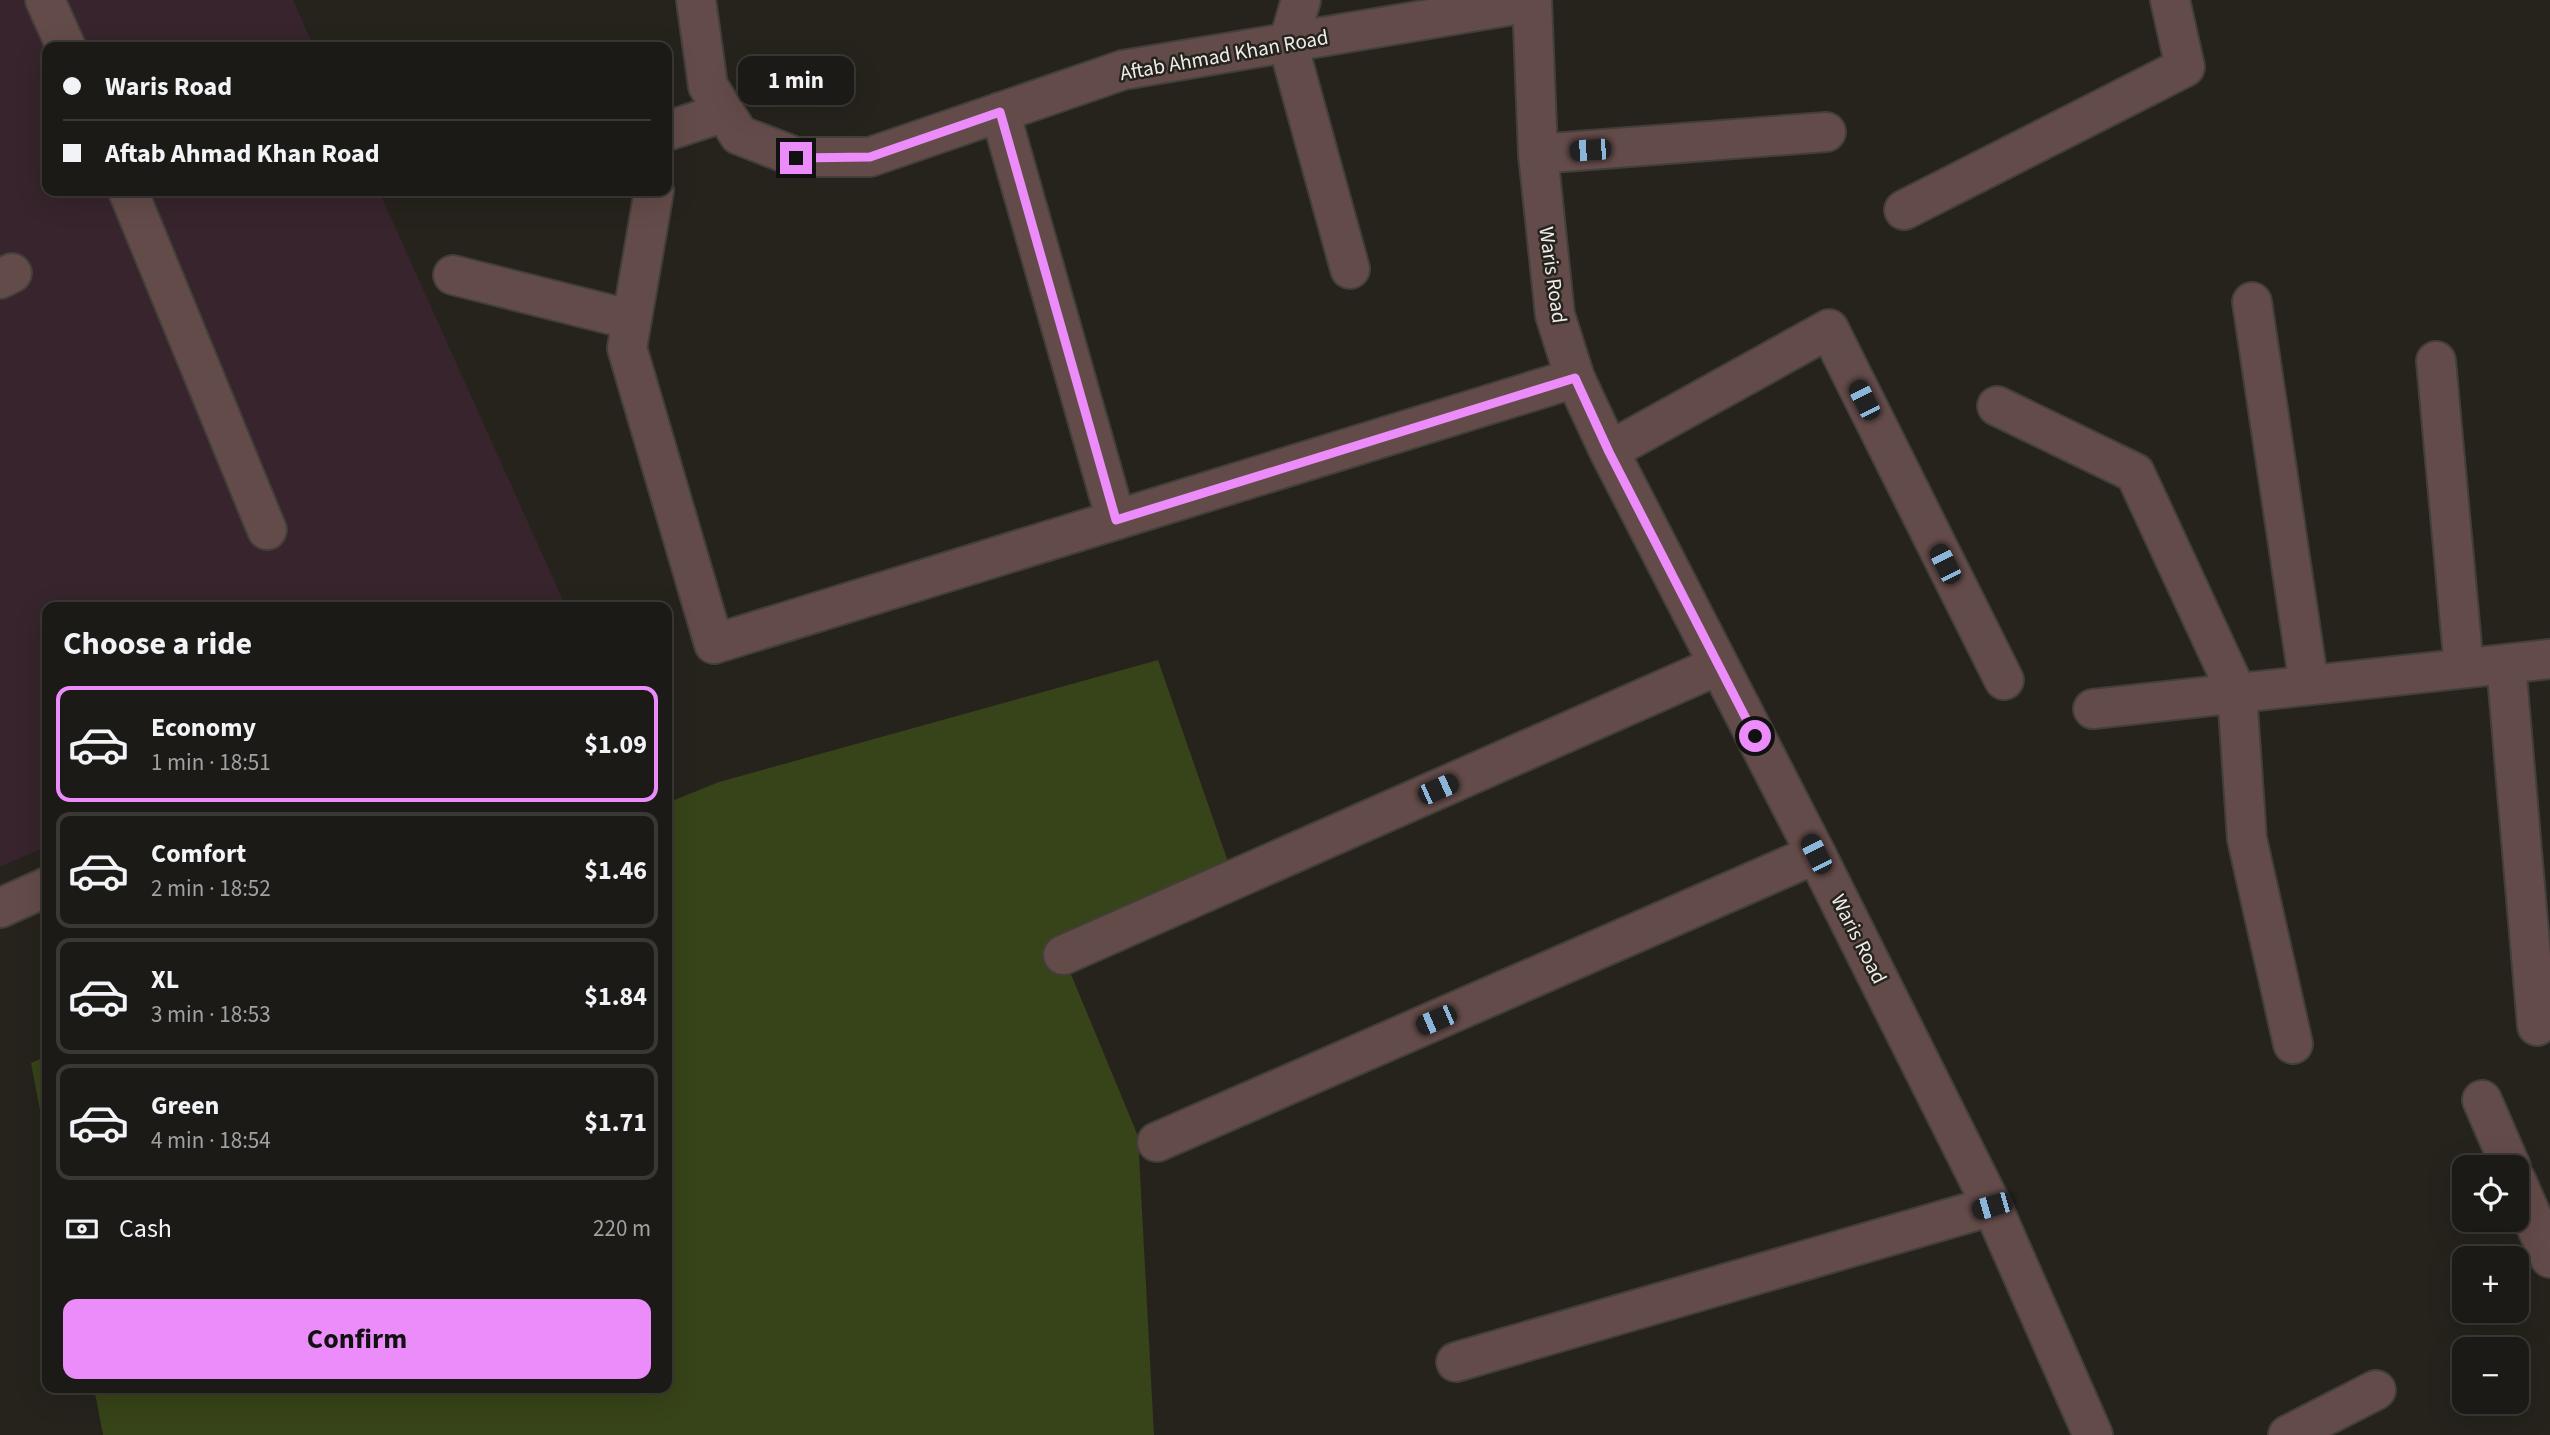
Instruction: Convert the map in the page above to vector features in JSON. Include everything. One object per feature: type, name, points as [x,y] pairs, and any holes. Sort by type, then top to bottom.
[{"type":"street","points":[[45,0],[63,42]]},
{"type":"street","name":"Aftab Ahmad Khan Road","points":[[695,0],[708,86],[739,135],[796,158],[870,157],[1123,70],[1532,1]]},
{"type":"street","points":[[1301,0],[1288,44],[1350,269]]},
{"type":"street","points":[[1904,210],[2185,67],[2169,0]]},
{"type":"street","name":"Waris Road","points":[[1532,1],[1538,154],[1555,315],[1575,378],[1609,452],[1816,854],[1992,1206],[2093,1435]]},
{"type":"street","points":[[672,129],[725,112]]},
{"type":"street","points":[[1000,112],[1116,520]]},
{"type":"street","points":[[1538,154],[1826,132]]},
{"type":"street","points":[[130,196],[267,530]]},
{"type":"street","points":[[653,196],[627,348],[714,644],[1575,378]]},
{"type":"street","points":[[453,275],[632,320]]},
{"type":"street","points":[[2252,302],[2309,685]]},
{"type":"street","points":[[1609,452],[1829,329],[2004,680]]},
{"type":"street","points":[[2436,361],[2464,668]]},
{"type":"street","points":[[1997,406],[2135,473],[2237,692],[2247,839],[2293,1044]]},
{"type":"street","points":[[2093,709],[2550,659]]},
{"type":"street","points":[[2506,664],[2537,1026]]},
{"type":"street","points":[[1063,955],[1719,665]]},
{"type":"street","points":[[1157,1142],[1816,854]]},
{"type":"street","points":[[0,908],[42,889]]},
{"type":"street","points":[[2482,1101],[2506,1155]]},
{"type":"street","points":[[1456,1362],[1992,1206]]},
{"type":"street","points":[[2529,1210],[2550,1258]]},
{"type":"street","points":[[2288,1435],[2376,1390]]},
{"type":"shaded area","points":[[0,0],[293,0],[312,42],[42,42],[42,196],[381,196],[564,602],[42,602],[42,848],[0,867]]},
{"type":"green space","points":[[1158,660],[1234,879],[1063,955],[1138,1136],[1154,1435],[103,1435],[95,1393],[672,1393],[672,801],[719,782]]},
{"type":"green space","points":[[42,1058],[42,1121],[31,1063]]},
{"type":"route","points":[[796,158],[870,157],[1000,112],[1116,520],[1575,378],[1609,452],[1755,736]]}]
